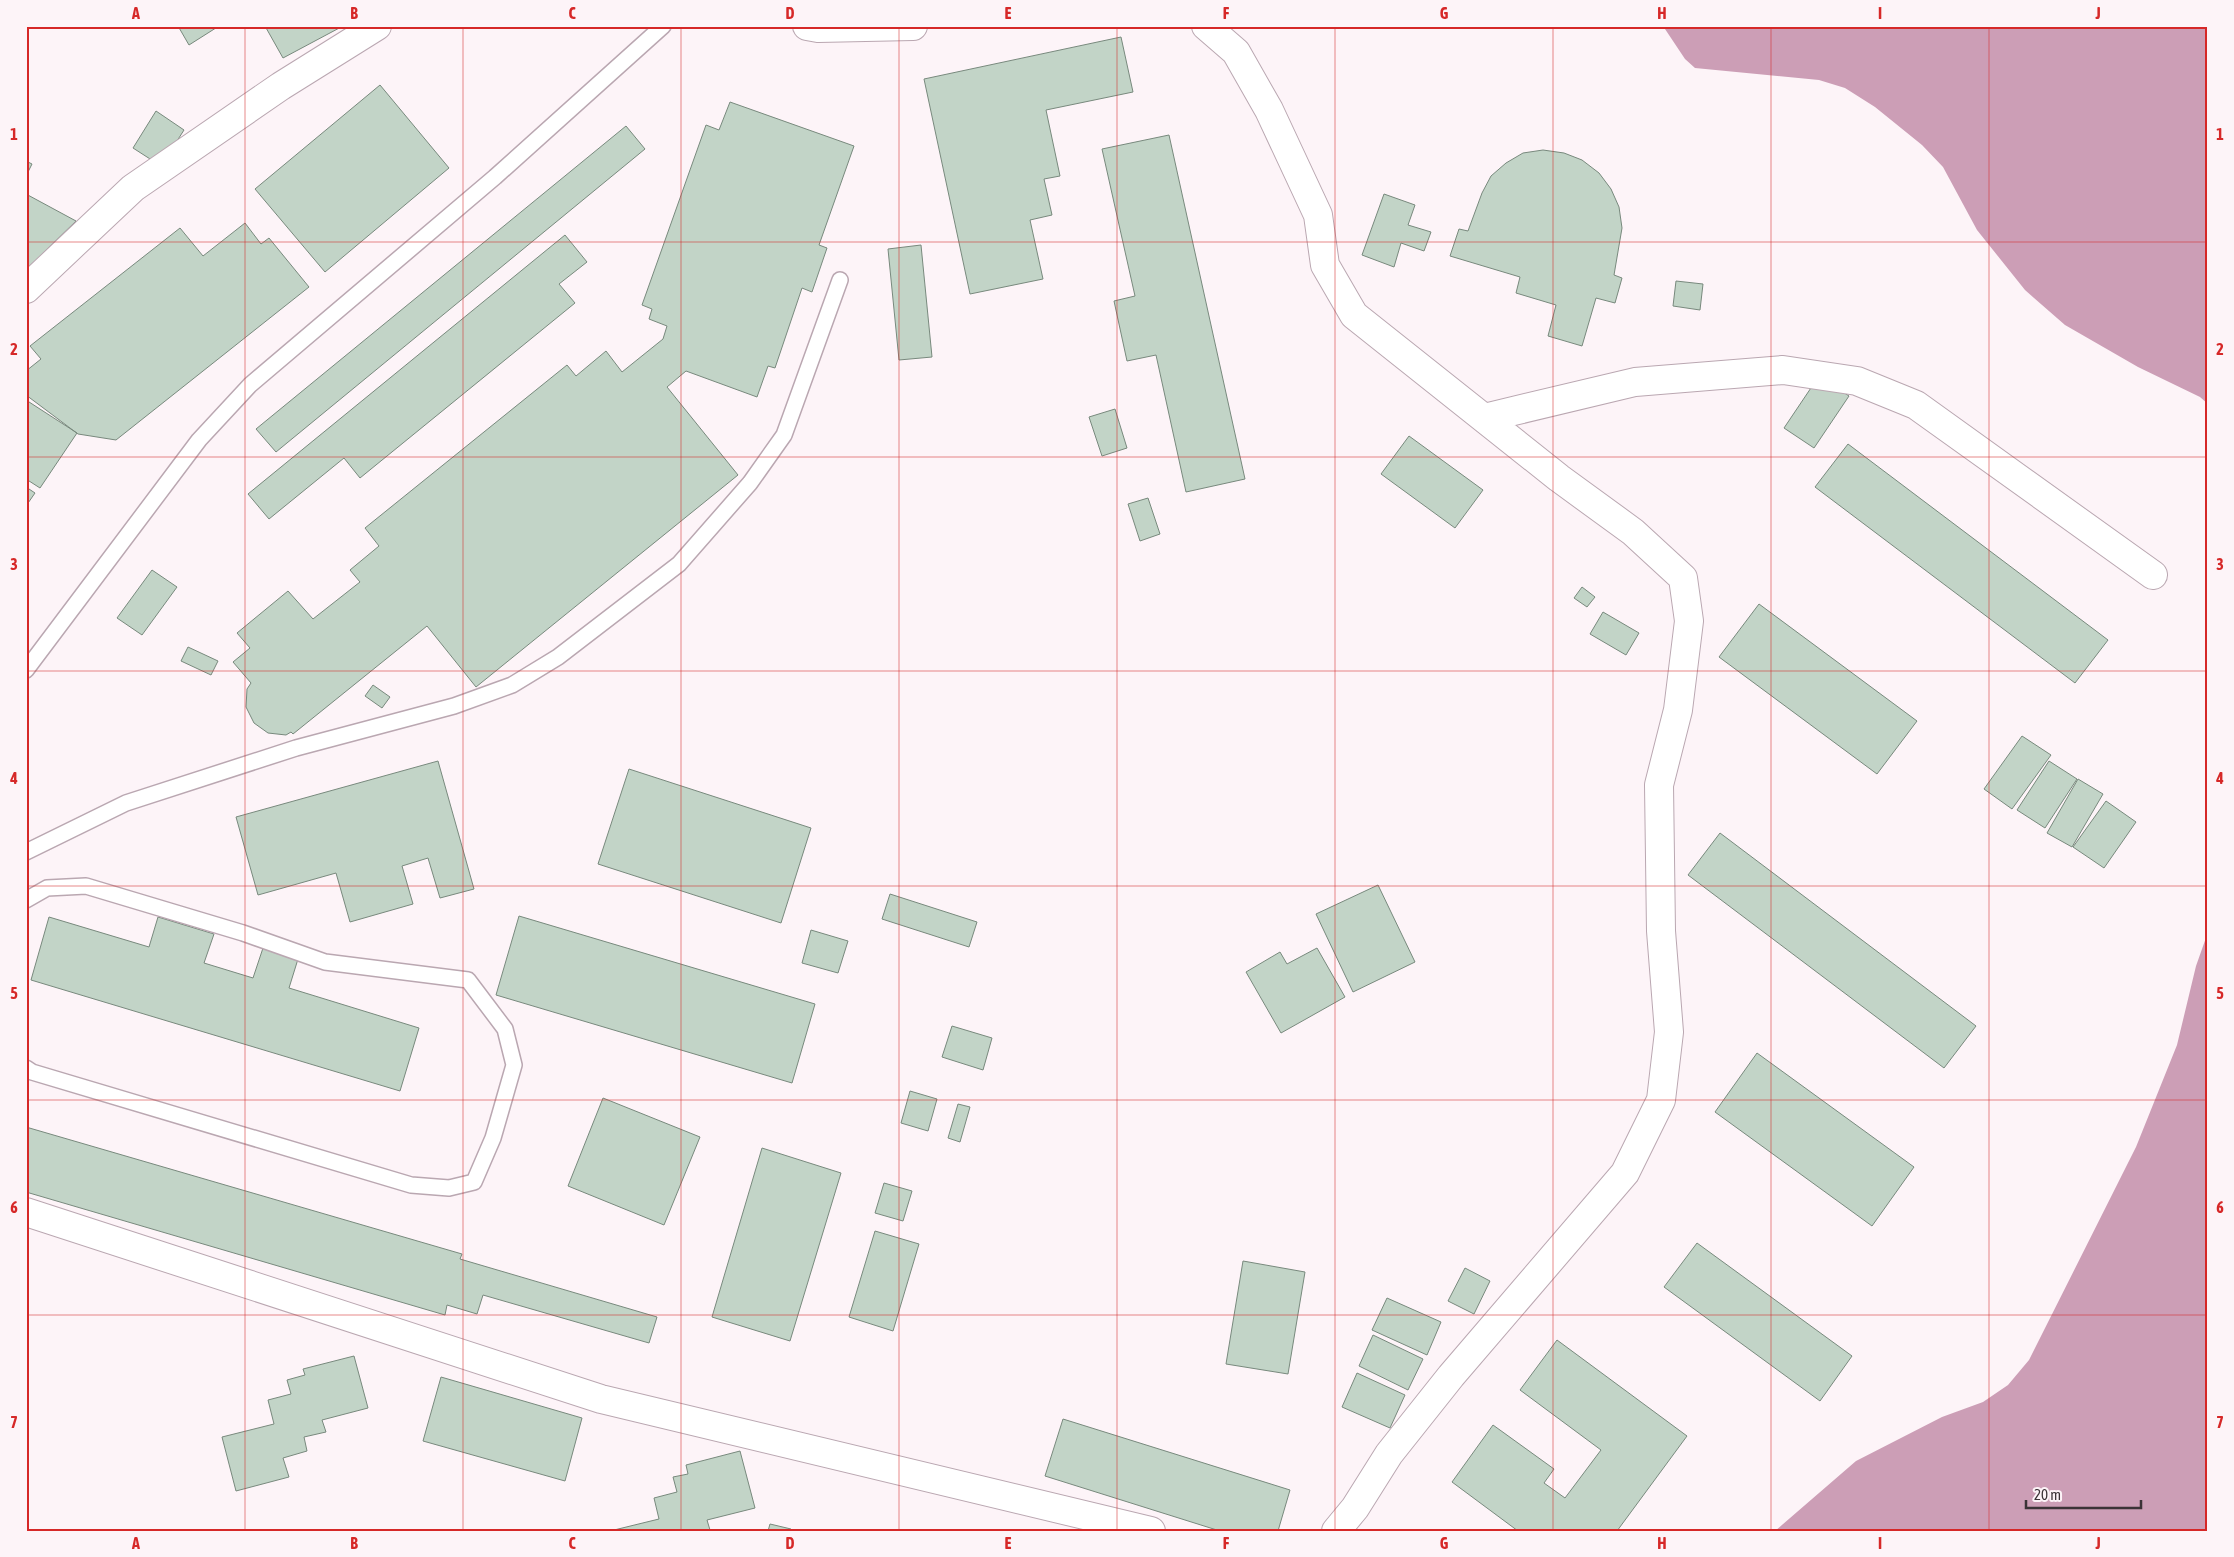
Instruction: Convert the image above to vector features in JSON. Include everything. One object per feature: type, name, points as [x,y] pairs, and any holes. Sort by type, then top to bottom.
[{"type":"street","points":[[26,289],[133,188],[281,86],[377,26]]},
{"type":"street","points":[[807,26],[818,28],[913,26]]},
{"type":"street","points":[[1206,26],[1236,52],[1269,110],[1318,215],[1325,265],[1354,315],[1559,478],[1633,532],[1683,578],[1689,621],[1678,710],[1659,785],[1661,931],[1669,1032],[1661,1100],[1625,1173],[1451,1376],[1389,1454],[1355,1508],[1336,1531]]},
{"type":"street","points":[[1484,418],[1635,382],[1783,370],[1857,381],[1916,405],[2153,575]]},
{"type":"street","points":[[26,1212],[601,1399],[1151,1531]]},
{"type":"lane","points":[[26,670],[199,440],[250,385],[495,177],[663,26]]},
{"type":"lane","points":[[26,852],[126,803],[296,748],[454,706],[512,686],[558,657],[678,564],[750,483],[784,434],[840,280]]},
{"type":"lane","points":[[26,900],[47,888],[86,886],[243,933],[325,962],[468,980],[505,1029],[514,1066],[493,1138],[474,1182],[449,1188],[411,1185],[32,1072],[26,1068]]},
{"type":"shaded area","points":[[1663,26],[2208,26],[2208,404],[2200,397],[2138,367],[2065,325],[2025,290],[1977,230],[1943,167],[1922,145],[1875,107],[1845,88],[1819,80],[1695,68],[1685,59]]},
{"type":"shaded area","points":[[2208,932],[2208,1531],[1775,1531],[1856,1461],[1942,1417],[1983,1402],[2008,1385],[2029,1360],[2136,1147],[2177,1045],[2196,966]]},
{"type":"building","points":[[178,26],[219,26],[189,45]]},
{"type":"building","points":[[265,26],[343,26],[283,58]]},
{"type":"building","points":[[1121,37],[1133,92],[1046,110],[1060,176],[1044,179],[1052,215],[1030,220],[1043,279],[970,294],[924,79]]},
{"type":"building","points":[[380,85],[449,168],[325,272],[255,189]]},
{"type":"building","points":[[730,102],[854,146],[819,245],[827,248],[812,292],[802,288],[775,368],[768,366],[757,397],[686,371],[667,387],[738,475],[476,687],[427,626],[293,734],[291,732],[286,735],[268,733],[254,723],[246,707],[247,689],[251,683],[233,662],[250,648],[237,633],[288,591],[313,619],[360,582],[350,570],[379,546],[365,528],[567,365],[576,376],[606,351],[622,372],[663,339],[667,326],[649,319],[652,309],[642,305],[706,125],[719,130]]},
{"type":"building","points":[[156,111],[184,130],[161,166],[133,148]]},
{"type":"building","points":[[626,126],[645,149],[276,452],[256,429]]},
{"type":"building","points":[[1169,135],[1245,479],[1186,492],[1156,355],[1127,361],[1114,301],[1135,296],[1102,149]]},
{"type":"building","points":[[1543,150],[1564,153],[1582,160],[1599,173],[1611,189],[1619,207],[1622,228],[1614,275],[1622,278],[1615,303],[1596,298],[1582,346],[1548,336],[1556,305],[1516,293],[1520,277],[1450,256],[1459,229],[1468,231],[1482,193],[1491,176],[1506,163],[1523,153]]},
{"type":"building","points":[[26,161],[32,164],[26,176]]},
{"type":"building","points":[[26,194],[76,221],[26,270]]},
{"type":"building","points":[[1384,194],[1415,205],[1408,225],[1431,232],[1424,251],[1401,243],[1394,267],[1362,255]]},
{"type":"building","points":[[245,223],[261,244],[269,238],[309,287],[116,440],[78,434],[26,395],[26,371],[41,359],[30,346],[180,228],[203,256]]},
{"type":"building","points":[[565,235],[587,262],[559,284],[575,303],[360,478],[344,458],[269,519],[248,494]]},
{"type":"building","points":[[921,245],[932,357],[899,360],[888,249]]},
{"type":"building","points":[[1676,281],[1703,284],[1700,310],[1673,306]]},
{"type":"building","points":[[1819,376],[1849,396],[1814,448],[1784,428]]},
{"type":"building","points":[[26,400],[77,433],[40,488],[26,479]]},
{"type":"building","points":[[1115,409],[1127,448],[1102,456],[1089,417]]},
{"type":"building","points":[[1409,436],[1483,490],[1455,528],[1381,474]]},
{"type":"building","points":[[1848,444],[2108,640],[2075,683],[1815,487]]},
{"type":"building","points":[[26,487],[35,493],[26,506]]},
{"type":"building","points":[[1148,498],[1160,534],[1140,541],[1128,504]]},
{"type":"building","points":[[152,570],[177,587],[142,635],[117,618]]},
{"type":"building","points":[[1582,587],[1595,597],[1587,607],[1574,598]]},
{"type":"building","points":[[1759,604],[1917,721],[1877,774],[1719,657]]},
{"type":"building","points":[[1603,612],[1639,633],[1626,655],[1590,634]]},
{"type":"building","points":[[188,647],[218,661],[211,675],[181,661]]},
{"type":"building","points":[[373,685],[390,697],[382,708],[365,696]]},
{"type":"building","points":[[2022,736],[2051,755],[2012,809],[1984,789]]},
{"type":"building","points":[[438,761],[474,889],[440,898],[428,858],[402,866],[413,904],[350,922],[336,873],[258,895],[236,817]]},
{"type":"building","points":[[2049,761],[2077,779],[2045,828],[2017,810]]},
{"type":"building","points":[[629,769],[811,828],[781,923],[598,864]]},
{"type":"building","points":[[2078,779],[2103,794],[2072,847],[2047,833]]},
{"type":"building","points":[[2106,801],[2136,822],[2104,868],[2073,847]]},
{"type":"building","points":[[1720,833],[1976,1026],[1944,1068],[1688,875]]},
{"type":"building","points":[[1378,885],[1415,962],[1353,992],[1316,914]]},
{"type":"building","points":[[890,894],[977,922],[969,947],[882,919]]},
{"type":"building","points":[[519,916],[815,1004],[792,1083],[496,995]]},
{"type":"building","points":[[49,917],[149,947],[158,917],[214,934],[204,963],[253,978],[263,948],[298,959],[289,988],[419,1028],[400,1091],[31,980]]},
{"type":"building","points":[[811,930],[848,941],[838,973],[802,963]]},
{"type":"building","points":[[1317,948],[1345,997],[1281,1033],[1246,972],[1280,952],[1287,964]]},
{"type":"building","points":[[952,1026],[992,1038],[983,1070],[942,1057]]},
{"type":"building","points":[[1757,1053],[1914,1167],[1872,1226],[1715,1112]]},
{"type":"building","points":[[910,1091],[937,1099],[928,1131],[901,1123]]},
{"type":"building","points":[[603,1098],[700,1137],[664,1225],[568,1186]]},
{"type":"building","points":[[958,1104],[970,1107],[960,1142],[948,1138]]},
{"type":"building","points":[[26,1127],[462,1254],[460,1259],[657,1317],[649,1343],[483,1295],[477,1314],[447,1305],[445,1315],[26,1192]]},
{"type":"building","points":[[762,1148],[841,1173],[790,1341],[712,1317]]},
{"type":"building","points":[[884,1183],[912,1191],[903,1221],[875,1213]]},
{"type":"building","points":[[875,1231],[919,1244],[893,1331],[849,1317]]},
{"type":"building","points":[[1697,1243],[1852,1356],[1820,1401],[1664,1287]]},
{"type":"building","points":[[1243,1261],[1305,1272],[1288,1374],[1226,1364]]},
{"type":"building","points":[[1465,1268],[1490,1281],[1474,1314],[1448,1301]]},
{"type":"building","points":[[1387,1298],[1441,1322],[1427,1355],[1372,1330]]},
{"type":"building","points":[[1373,1335],[1423,1359],[1408,1390],[1359,1366]]},
{"type":"building","points":[[1557,1340],[1687,1436],[1617,1531],[1518,1531],[1452,1482],[1493,1425],[1554,1469],[1544,1483],[1565,1498],[1601,1450],[1520,1390]]},
{"type":"building","points":[[354,1356],[368,1408],[322,1420],[326,1432],[304,1437],[307,1451],[283,1458],[289,1477],[236,1491],[222,1437],[274,1424],[268,1400],[291,1394],[287,1380],[305,1375],[303,1369]]},
{"type":"building","points":[[1357,1373],[1405,1395],[1390,1428],[1342,1407]]},
{"type":"building","points":[[441,1377],[582,1418],[565,1481],[423,1441]]},
{"type":"building","points":[[1063,1419],[1290,1490],[1278,1531],[1220,1531],[1045,1476]]},
{"type":"building","points":[[740,1451],[755,1508],[707,1520],[710,1530],[708,1531],[610,1531],[659,1519],[654,1498],[677,1492],[673,1477],[688,1474],[686,1465]]},
{"type":"building","points":[[770,1524],[791,1529],[790,1531],[768,1531]]}]
